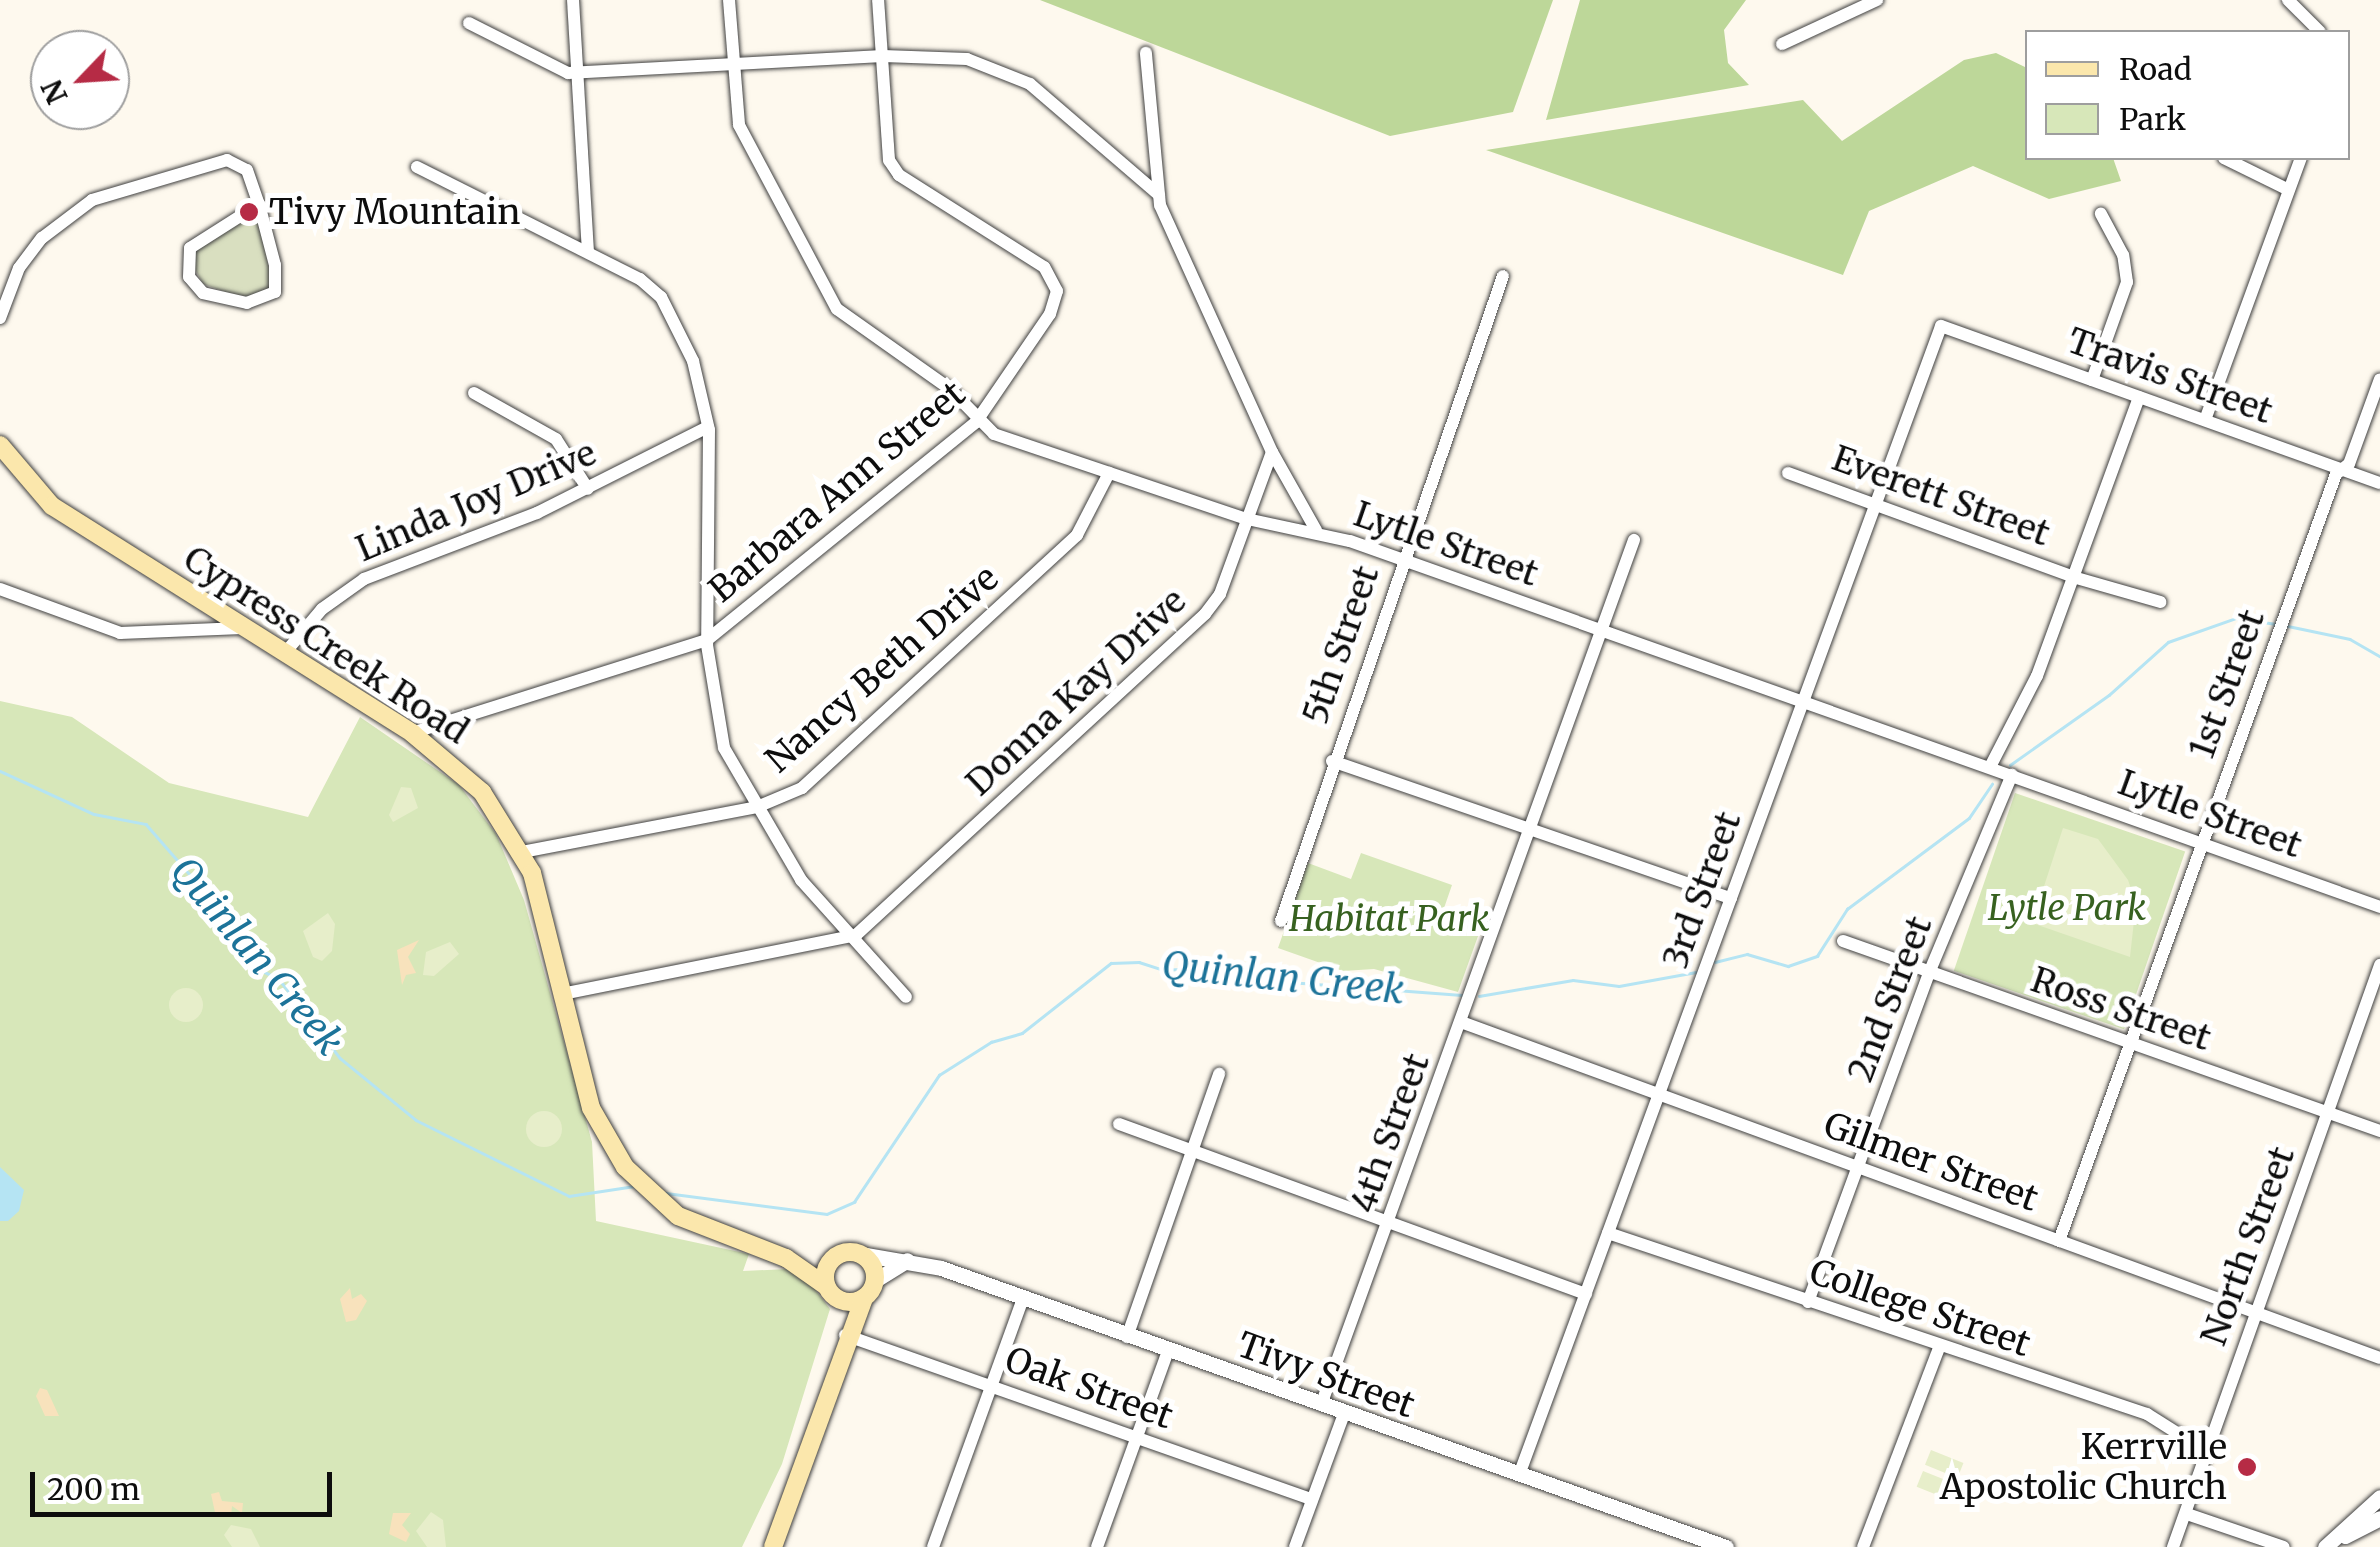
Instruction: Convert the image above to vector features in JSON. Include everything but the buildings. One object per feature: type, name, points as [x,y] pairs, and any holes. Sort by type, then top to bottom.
[{"type":"main road","name":"Cypress Creek Road","points":[[0,445],[52,506],[412,733],[482,792],[522,852],[591,1108],[636,1180],[678,1216],[726,1240],[786,1258],[836,1256]]},
{"type":"main road","points":[[773,1547],[845,1335],[874,1281],[860,1254],[836,1256],[826,1268],[845,1335]]},
{"type":"main road","name":"Cypress Creek Road","points":[[786,1258],[831,1292]]},
{"type":"main road","points":[[831,1292],[864,1298]]},
{"type":"street","points":[[574,0],[588,252]]},
{"type":"street","name":"Lytle Street","points":[[728,0],[732,67],[744,138],[837,309],[950,389],[994,434],[1246,519],[1316,530],[2380,907]]},
{"type":"street","name":"Barbara Ann Street","points":[[412,733],[706,640],[978,418],[1050,314],[1057,291],[1044,267],[899,175],[889,160],[878,0]]},
{"type":"street","points":[[1782,44],[1878,0]]},
{"type":"street","points":[[2288,0],[2318,30]]},
{"type":"street","points":[[469,23],[553,67],[578,73],[882,56],[967,59],[1030,84],[1159,195]]},
{"type":"street","points":[[1146,53],[1159,195],[1272,452],[1316,530]]},
{"type":"street","points":[[0,318],[20,268],[42,238],[92,200],[227,160],[248,170],[258,204],[276,266],[275,292],[246,303],[203,293],[189,278],[190,248],[258,204]]},
{"type":"street","points":[[2228,160],[2289,190]]},
{"type":"street","points":[[2205,420],[2300,160]]},
{"type":"street","points":[[417,166],[588,252],[661,297],[693,361],[708,427],[706,640],[720,735],[802,880],[906,997]]},
{"type":"street","points":[[2092,380],[2126,282],[2123,255],[2101,214]]},
{"type":"street","name":"5th Street","points":[[1281,922],[1332,761],[1502,276]]},
{"type":"street","name":"Travis Street","points":[[1941,326],[2380,483]]},
{"type":"street","name":"3rd Street","points":[[1520,1475],[1941,326]]},
{"type":"street","name":"1st Street","points":[[2058,1240],[2284,616],[2380,379]]},
{"type":"street","points":[[474,392],[556,439],[588,489]]},
{"type":"street","points":[[1990,768],[2037,676],[2139,396]]},
{"type":"street","name":"Linda Joy Drive","points":[[284,654],[322,609],[364,579],[588,489],[708,427]]},
{"type":"street","name":"Donna Kay Drive","points":[[852,937],[1205,614],[1220,594],[1272,452]]},
{"type":"street","name":"Everett Street","points":[[1788,472],[2073,577],[2160,602]]},
{"type":"street","name":"Nancy Beth Drive","points":[[522,852],[757,806],[802,788],[1077,535],[1109,473]]},
{"type":"street","name":"4th Street","points":[[1321,1406],[1634,540]]},
{"type":"street","points":[[0,589],[120,634],[242,628]]},
{"type":"street","points":[[1332,761],[1731,898]]},
{"type":"street","name":"2nd Street","points":[[1808,1302],[1929,973],[2012,775]]},
{"type":"street","points":[[562,994],[852,937]]},
{"type":"street","name":"Ross Street","points":[[1843,941],[2380,1131]]},
{"type":"street","name":"North Street","points":[[2173,1547],[2380,966]]},
{"type":"street","name":"Gilmer Street","points":[[1461,1022],[2380,1358]]},
{"type":"street","points":[[1127,1337],[1219,1074]]},
{"type":"street","points":[[1119,1124],[1586,1294]]},
{"type":"street","name":"College Street","points":[[1608,1233],[1940,1348],[2147,1414],[2206,1452]]},
{"type":"street","name":"Tivy Street","points":[[860,1254],[907,1260],[1023,1298],[1726,1547]]},
{"type":"street","points":[[874,1281],[907,1260]]},
{"type":"street","points":[[932,1547],[1023,1298]]},
{"type":"street","name":"Oak Street","points":[[845,1335],[1312,1499]]},
{"type":"street","points":[[1863,1547],[1940,1348]]},
{"type":"street","points":[[1098,1547],[1168,1351]]},
{"type":"street","points":[[1294,1547],[1344,1414]]},
{"type":"street","points":[[2329,1544],[2380,1497]]},
{"type":"street","points":[[2187,1514],[2284,1547]]},
{"type":"street","points":[[2329,1544],[2380,1518]]},
{"type":"green space","points":[[1040,0],[1553,0],[1513,112],[1390,136]]},
{"type":"green space","points":[[1580,0],[1746,0],[1724,30],[1728,63],[1749,85],[1546,120]]},
{"type":"green space","points":[[1996,53],[2025,67],[2025,160],[2114,160],[2121,181],[2049,199],[1973,166],[1869,211],[1843,275],[1486,150],[1803,100],[1842,141],[1964,60]]},
{"type":"green space","points":[[257,210],[272,284],[267,291],[243,298],[203,284],[193,265],[198,245]]},
{"type":"green space","points":[[0,701],[72,717],[169,783],[308,817],[360,717],[459,785],[496,834],[524,900],[592,1142],[596,1221],[749,1254],[743,1271],[789,1269],[804,1275],[830,1309],[782,1464],[742,1547],[0,1547]]},
{"type":"green space","points":[[401,787],[411,788],[418,808],[393,822],[389,815]]},
{"type":"green space","name":"Lytle Park","points":[[2015,793],[2185,852],[2124,1029],[1954,971]]},
{"type":"green space","points":[[2063,828],[2098,839],[2128,880],[2136,903],[2130,957],[2032,923]]},
{"type":"green space","name":"Habitat Park","points":[[1361,853],[1452,885],[1443,911],[1482,925],[1458,992],[1374,969],[1343,971],[1278,948],[1308,863],[1351,879]]},
{"type":"green space","points":[[328,913],[335,924],[332,951],[322,961],[313,957],[303,931]]},
{"type":"green space","points":[[450,942],[459,954],[434,976],[423,975],[426,952]]},
{"type":"green space","points":[[186,988],[198,993],[203,1005],[198,1017],[186,1022],[174,1017],[169,1005],[174,993]]},
{"type":"green space","points":[[544,1111],[557,1116],[562,1129],[557,1142],[544,1147],[531,1142],[526,1129],[531,1116]]},
{"type":"green space","points":[[1931,1450],[1963,1463],[1957,1478],[1925,1465]]},
{"type":"green space","points":[[1923,1471],[1955,1484],[1949,1500],[1917,1487]]},
{"type":"green space","points":[[431,1512],[443,1520],[446,1547],[427,1547],[416,1531]]},
{"type":"green space","points":[[231,1525],[251,1529],[260,1547],[232,1547],[224,1535]]},
{"type":"sand","points":[[419,940],[408,957],[416,973],[406,975],[402,985],[397,950]]},
{"type":"sand","points":[[350,1288],[352,1299],[361,1294],[367,1301],[356,1320],[346,1322],[340,1299]]},
{"type":"sand","points":[[40,1388],[47,1390],[59,1416],[45,1416],[36,1396]]},
{"type":"sand","points":[[219,1492],[222,1501],[243,1503],[242,1513],[232,1506],[231,1517],[216,1517],[211,1494]]},
{"type":"sand","points":[[393,1513],[411,1513],[402,1525],[410,1534],[406,1542],[389,1534]]},
{"type":"water","points":[[0,1167],[24,1190],[19,1211],[8,1221],[0,1221]]},
{"type":"waterway","name":"Quinlan Creek","points":[[2010,765],[2109,695],[2168,642],[2236,618],[2276,624]]},
{"type":"waterway","name":"Quinlan Creek","points":[[2288,626],[2350,639],[2380,656]]},
{"type":"waterway","name":"Quinlan Creek","points":[[0,771],[94,814],[146,824],[226,916],[258,969],[279,979],[340,1058],[416,1120],[569,1196],[634,1186]]},
{"type":"waterway","name":"Quinlan Creek","points":[[1715,962],[1747,954],[1788,966],[1817,956],[1847,909],[1969,818],[1992,784]]},
{"type":"waterway","name":"Quinlan Creek","points":[[666,1193],[827,1214],[854,1202],[939,1075],[991,1042],[1022,1033],[1111,963],[1139,962],[1164,970],[1240,965],[1289,982],[1462,995]]},
{"type":"waterway","name":"Quinlan Creek","points":[[1479,996],[1573,980],[1619,986],[1696,972]]},
{"type":"place","name":"Tivy Mountain","points":[[249,212]]},
{"type":"place","name":"Kerrville Apostolic Church","points":[[2247,1467]]}]
